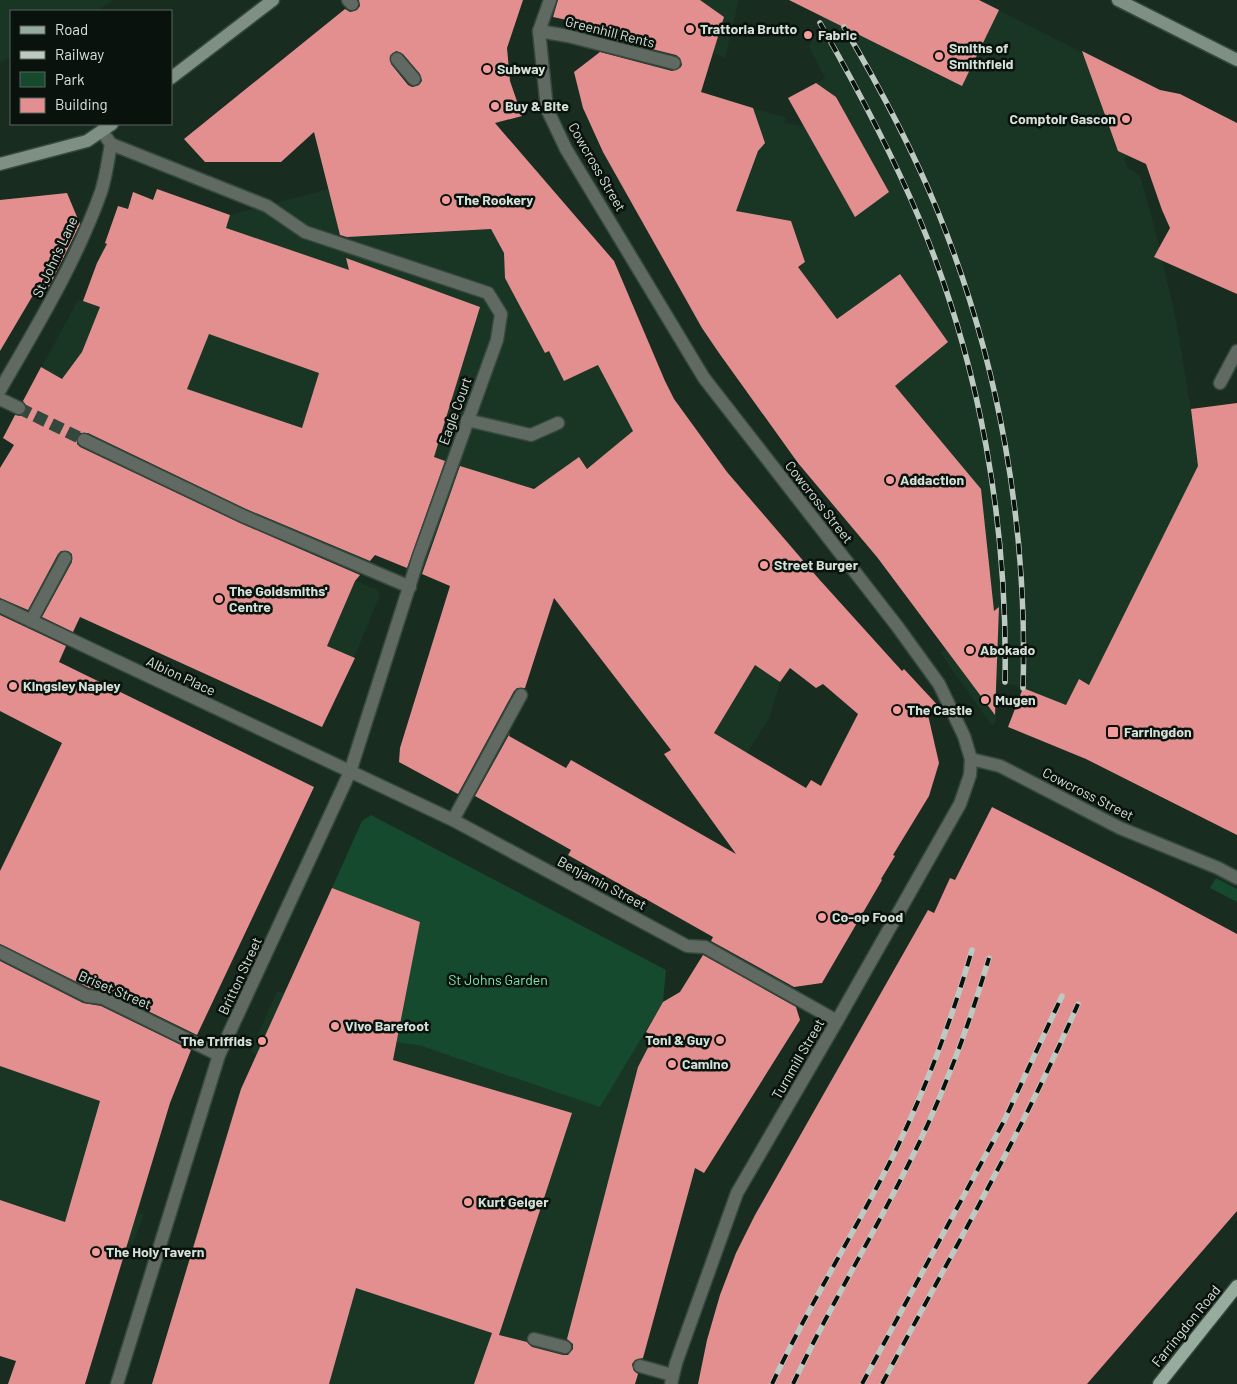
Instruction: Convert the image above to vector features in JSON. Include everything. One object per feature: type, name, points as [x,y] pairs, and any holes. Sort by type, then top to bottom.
[{"type":"main road","points":[[172,77],[273,0]]},
{"type":"main road","points":[[1118,0],[1237,60]]},
{"type":"main road","points":[[0,164],[87,141],[107,128]]},
{"type":"main road","name":"Farringdon Road","points":[[1158,1384],[1237,1286]]},
{"type":"street","name":"Cowcross Street","points":[[550,0],[539,31],[547,109],[571,157],[704,378],[897,626],[938,684],[964,736],[971,758],[1000,766],[1120,828],[1218,868],[1237,878]]},
{"type":"street","name":"Greenhill Rents","points":[[539,31],[568,36],[674,63]]},
{"type":"street","points":[[396,58],[414,79]]},
{"type":"street","points":[[107,128],[111,144]]},
{"type":"street","name":"St John's Lane","points":[[0,390],[48,306],[76,251],[101,191],[111,144]]},
{"type":"street","name":"Eagle Court","points":[[111,144],[267,206],[306,232],[488,293],[501,314],[497,340],[419,556],[410,587]]},
{"type":"street","points":[[1220,382],[1237,350]]},
{"type":"street","points":[[0,399],[19,408]]},
{"type":"street","points":[[467,420],[531,435],[558,423]]},
{"type":"street","points":[[84,440],[243,516],[410,587]]},
{"type":"street","points":[[31,621],[65,558]]},
{"type":"street","name":"Britton Street","points":[[117,1384],[220,1055],[350,772],[410,587]]},
{"type":"street","name":"Albion Place","points":[[0,606],[350,772]]},
{"type":"street","points":[[453,820],[521,694]]},
{"type":"street","name":"Turnmill Street","points":[[672,1379],[737,1193],[960,804],[970,775],[971,758]]},
{"type":"street","name":"Benjamin Street","points":[[350,772],[453,820],[687,946],[704,946],[837,1021]]},
{"type":"street","name":"Briset Street","points":[[0,952],[87,996],[103,998],[220,1055]]},
{"type":"street","points":[[534,1339],[565,1347]]},
{"type":"street","points":[[640,1366],[672,1379]]},
{"type":"shaded area","points":[[0,0],[114,0],[98,10],[10,10],[10,58],[0,63]]},
{"type":"shaded area","points":[[594,0],[739,0],[725,58],[713,53],[640,36]]},
{"type":"shaded area","points":[[999,10],[1089,56],[1086,61],[1127,155],[1124,160],[1128,168],[1140,176],[1154,225],[1176,320],[1191,409],[1197,461],[1237,474],[1089,685],[1079,679],[1066,705],[997,679],[996,722],[992,726],[940,653],[947,648],[887,570],[800,466],[697,322],[682,286],[659,80],[787,118],[784,123],[804,126],[788,99],[825,78],[809,47],[824,16],[961,85]]},
{"type":"shaded area","points":[[157,189],[230,215],[328,189],[341,237],[395,223],[401,236],[491,229],[504,253],[505,276],[545,353],[549,351],[564,381],[603,363],[634,430],[622,440],[633,454],[753,663],[780,682],[770,717],[747,753],[714,733],[647,550],[579,457],[540,485],[529,488],[429,576],[336,538],[91,425],[78,452],[378,590],[380,595],[322,727],[80,617],[53,605],[41,602],[33,595],[0,468],[14,445],[3,438],[78,300],[83,301],[118,206],[128,209],[133,192],[153,199]]},
{"type":"shaded area","points":[[332,888],[420,922],[396,1042],[422,1046],[646,1032],[663,1002],[680,992],[704,953],[795,1006],[800,1020],[704,1173],[695,1169],[635,1384],[152,1384],[234,1108],[242,1085],[245,1085],[256,1054],[251,1052],[277,991],[284,993]]},
{"type":"shaded area","points":[[0,974],[170,1103],[138,1213],[144,1214],[133,1244],[66,1222],[0,1228]]},
{"type":"green space","name":"St Johns Garden","points":[[371,815],[666,970],[663,1002],[600,1107],[422,1046],[396,1042],[420,922],[332,888],[362,821]]},
{"type":"green space","points":[[1216,878],[1237,889],[1237,902],[1210,888]]},
{"type":"building","points":[[359,0],[523,0],[507,48],[510,81],[522,116],[495,123],[614,261],[674,399],[727,472],[818,578],[902,671],[904,669],[943,711],[928,715],[939,763],[929,796],[893,855],[895,856],[882,880],[822,983],[794,987],[711,941],[713,937],[568,855],[571,850],[475,796],[510,733],[509,736],[566,768],[571,760],[736,854],[664,754],[671,750],[554,598],[525,688],[517,688],[514,691],[458,794],[399,762],[400,748],[450,586],[422,574],[460,466],[534,489],[579,457],[587,469],[633,431],[598,365],[564,381],[549,351],[545,353],[505,278],[504,253],[491,229],[347,237],[340,235],[314,132],[281,162],[205,162],[184,139],[345,9],[350,12],[357,10],[360,6]],"holes":[[[396,51],[403,54],[420,74],[422,81],[419,85],[412,87],[408,85],[391,64],[390,56]],[[755,665],[780,682],[790,668],[816,688],[823,684],[858,714],[821,786],[811,780],[806,788],[714,733]]]},
{"type":"building","points":[[558,0],[700,0],[724,17],[701,92],[753,108],[765,143],[758,151],[736,211],[791,221],[805,262],[798,267],[837,319],[900,274],[948,342],[895,386],[981,489],[994,611],[999,607],[995,715],[877,557],[798,463],[719,353],[702,328],[603,152],[583,108],[574,72],[600,52],[672,71],[680,68],[682,65],[680,58],[676,55],[616,40],[626,33],[553,17]]},
{"type":"building","name":"Smiths of Smithfield","points":[[789,0],[979,0],[999,10],[962,86]]},
{"type":"building","points":[[1082,51],[1160,90],[1180,94],[1237,123],[1237,294],[1154,257],[1170,228],[1146,164],[1118,151]]},
{"type":"building","points":[[816,83],[836,97],[889,192],[855,217],[788,98]]},
{"type":"building","points":[[157,189],[230,215],[226,228],[349,270],[346,258],[480,307],[434,457],[445,461],[407,568],[375,555],[370,561],[246,509],[88,433],[80,433],[77,437],[77,444],[80,447],[240,523],[360,575],[355,581],[327,646],[355,658],[322,727],[80,617],[73,632],[42,617],[72,562],[72,554],[68,551],[61,551],[58,554],[28,610],[0,598],[0,468],[14,445],[3,438],[15,415],[20,416],[26,412],[27,407],[23,401],[41,367],[62,379],[82,352],[100,307],[83,301],[97,263],[107,244],[105,243],[118,206],[128,209],[133,192],[153,200]],"holes":[[[209,334],[319,373],[302,428],[187,389]]]},
{"type":"building","points":[[67,193],[80,224],[48,289],[39,285],[0,351],[0,200]]},
{"type":"building","points":[[1237,403],[1237,835],[1086,759],[1008,727],[1023,688],[1066,705],[1079,679],[1089,685],[1198,466],[1191,409]]},
{"type":"building","points":[[0,615],[66,646],[59,662],[314,787],[197,1035],[107,991],[89,988],[0,944],[0,871],[62,743],[0,711]]},
{"type":"building","points":[[992,807],[1237,934],[1237,1211],[1087,1384],[698,1384],[707,1340],[720,1295],[736,1253],[755,1215],[928,910],[934,913],[950,878],[955,880]]},
{"type":"building","points":[[332,888],[420,922],[393,1060],[572,1113],[499,1335],[527,1342],[532,1347],[563,1355],[568,1355],[573,1349],[573,1344],[567,1339],[638,1067],[654,1036],[646,1032],[663,1002],[680,992],[703,955],[796,1007],[800,1020],[704,1173],[695,1168],[643,1358],[635,1360],[632,1364],[634,1371],[638,1374],[635,1384],[474,1384],[492,1333],[356,1288],[329,1384],[152,1384],[241,1089]]},
{"type":"building","points":[[0,961],[83,1003],[101,1006],[191,1050],[170,1103],[85,1384],[8,1384],[16,1361],[0,1356],[0,1200],[65,1222],[100,1101],[0,1066]]},
{"type":"tunnel","points":[[19,408],[84,440]]},
{"type":"railway","points":[[820,23],[897,168],[919,218],[959,330],[974,387],[995,504],[1005,623],[1005,682]]},
{"type":"railway","points":[[844,27],[870,72],[928,188],[959,269],[978,327],[993,386],[1014,506],[1020,566],[1023,688]]},
{"type":"railway","points":[[772,1384],[801,1325],[895,1152],[938,1053],[972,950]]},
{"type":"railway","points":[[793,1384],[929,1121],[972,1013],[989,958]]},
{"type":"railway","points":[[862,1384],[1004,1121],[1062,996]]},
{"type":"railway","points":[[882,1384],[1009,1149],[1078,1004]]},
{"type":"place","name":"Trattoria Brutto","points":[[690,29]]},
{"type":"place","name":"Fabric","points":[[808,35]]},
{"type":"place","name":"Smiths of Smithfield","points":[[939,56]]},
{"type":"place","name":"Subway","points":[[487,69]]},
{"type":"place","name":"Buy & Bite","points":[[495,106]]},
{"type":"place","name":"Comptoir Gascon","points":[[1126,119]]},
{"type":"place","name":"The Rookery","points":[[446,200]]},
{"type":"place","name":"Addaction","points":[[890,480]]},
{"type":"place","name":"Street Burger","points":[[764,565]]},
{"type":"place","name":"The Goldsmiths' Centre","points":[[219,599]]},
{"type":"place","name":"Abokado","points":[[970,650]]},
{"type":"place","name":"Kingsley Napley","points":[[13,686]]},
{"type":"place","name":"Mugen","points":[[985,700]]},
{"type":"place","name":"The Castle","points":[[897,710]]},
{"type":"place","name":"Farringdon","points":[[1113,732]]},
{"type":"place","name":"Co-op Food","points":[[822,917]]},
{"type":"place","name":"Vivo Barefoot","points":[[335,1026]]},
{"type":"place","name":"Toni & Guy","points":[[720,1040]]},
{"type":"place","name":"The Triffids","points":[[262,1041]]},
{"type":"place","name":"Camino","points":[[672,1064]]},
{"type":"place","name":"Kurt Geiger","points":[[468,1202]]},
{"type":"place","name":"The Holy Tavern","points":[[96,1252]]}]
